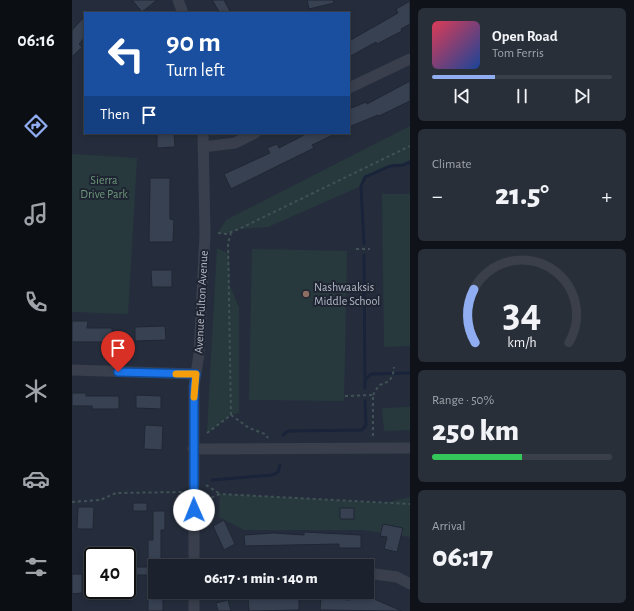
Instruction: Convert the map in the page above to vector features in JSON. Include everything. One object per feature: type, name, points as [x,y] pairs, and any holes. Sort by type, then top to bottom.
[{"type":"street","points":[[178,0],[183,12]]},
{"type":"street","points":[[350,88],[410,59]]},
{"type":"street","name":"Avenue Fulton Avenue","points":[[194,559],[194,386],[199,354],[205,234],[203,134]]},
{"type":"street","points":[[203,147],[235,143],[253,134]]},
{"type":"street","points":[[72,370],[196,374]]},
{"type":"street","points":[[193,449],[410,448]]},
{"type":"street","points":[[374,574],[397,577],[410,584]]},
{"type":"street","points":[[194,599],[194,611]]},
{"type":"path","points":[[218,233],[230,233],[410,146]]},
{"type":"path","points":[[230,233],[228,243],[231,415]]},
{"type":"path","points":[[356,249],[370,249]]},
{"type":"path","points":[[373,443],[373,396],[379,385],[388,382],[393,376],[394,368]]},
{"type":"path","points":[[344,396],[373,396]]},
{"type":"path","points":[[207,433],[231,415]]},
{"type":"path","points":[[231,415],[249,428],[265,434],[269,441]]},
{"type":"path","points":[[206,485],[220,494]]},
{"type":"path","points":[[72,502],[100,500],[116,493],[186,492]]},
{"type":"path","points":[[206,500],[220,494],[410,504]]},
{"type":"green space","points":[[410,126],[410,162],[403,165],[390,166],[365,177],[361,186],[268,227],[239,229],[226,234],[218,233],[226,220]]},
{"type":"green space","name":"Sierra Drive Park","points":[[72,154],[137,158],[128,314],[72,312]]},
{"type":"green space","points":[[382,194],[410,194],[410,346],[384,347]]},
{"type":"green space","points":[[217,248],[229,254],[230,286],[239,308],[239,413],[231,415],[207,433]]},
{"type":"green space","points":[[252,249],[347,251],[344,401],[249,400]]},
{"type":"green space","points":[[410,407],[410,430],[384,431],[382,408]]},
{"type":"green space","points":[[220,494],[385,503],[410,497],[410,537],[363,530],[244,530],[219,517]]},
{"type":"building","points":[[132,0],[157,0],[142,12]]},
{"type":"building","points":[[212,0],[224,0],[230,12],[219,12]]},
{"type":"building","points":[[307,0],[333,0],[334,3],[309,9]]},
{"type":"building","points":[[410,1],[410,24],[401,29],[402,31],[377,44],[376,42],[350,56],[350,40],[398,13],[396,9]]},
{"type":"building","points":[[84,17],[84,38],[79,44],[82,47],[72,57],[72,30]]},
{"type":"building","points":[[410,81],[410,101],[379,116],[378,115],[350,127],[350,109],[366,102],[367,104]]},
{"type":"building","points":[[157,134],[174,134],[175,147],[157,148]]},
{"type":"building","points":[[306,134],[335,134],[312,145],[314,148],[231,189],[224,174],[270,153],[267,148],[277,144],[279,148]]},
{"type":"building","points":[[150,178],[170,178],[170,219],[174,220],[173,242],[149,242]]},
{"type":"building","points":[[151,270],[172,270],[172,287],[152,287]]},
{"type":"building","points":[[72,321],[88,321],[87,328],[112,328],[112,342],[72,342]]},
{"type":"building","points":[[165,326],[166,340],[135,341],[135,327]]},
{"type":"building","points":[[72,393],[86,393],[86,396],[119,396],[119,409],[92,409],[92,406],[72,406]]},
{"type":"building","points":[[136,395],[161,396],[161,409],[136,408]]},
{"type":"building","points":[[145,425],[163,426],[162,450],[144,449]]},
{"type":"building","points":[[133,503],[147,503],[147,511],[133,511]]},
{"type":"building","points":[[78,507],[94,507],[93,529],[77,529]]},
{"type":"building","points":[[340,508],[354,508],[354,519],[340,519]]},
{"type":"building","points":[[153,511],[165,511],[165,530],[161,530],[161,559],[148,559],[148,540],[153,540]]},
{"type":"building","points":[[224,520],[235,544],[224,550],[213,526]]},
{"type":"building","points":[[383,524],[403,528],[397,552],[384,549],[387,537],[380,536]]},
{"type":"building","points":[[304,532],[361,535],[361,548],[339,548],[339,544],[245,546],[244,535],[274,533],[304,535]]},
{"type":"building","points":[[136,567],[148,567],[148,575],[136,575]]},
{"type":"building","points":[[72,574],[82,574],[82,593],[72,594]]},
{"type":"building","points":[[148,599],[163,599],[163,611],[148,611]]},
{"type":"building","points":[[248,599],[299,599],[299,610],[249,611]]},
{"type":"building","points":[[321,599],[374,599],[402,611],[320,610]]},
{"type":"building","points":[[228,600],[231,611],[218,611],[216,603]]},
{"type":"waterway","points":[[364,244],[361,186],[365,177],[390,166],[403,165],[410,162]]},
{"type":"waterway","points":[[364,255],[365,388]]},
{"type":"waterway","points":[[366,379],[371,374],[410,373]]},
{"type":"waterway","points":[[283,435],[288,431],[362,430],[366,425],[365,401]]},
{"type":"waterway","points":[[212,480],[272,475],[278,472],[280,465]]},
{"type":"slow traffic","points":[[176,374],[196,374],[194,397]]},
{"type":"place","name":"Nashwaaksis Middle School","points":[[306,294]]},
{"type":"route","points":[[118,372],[196,374],[194,386],[193,449],[194,510]]}]
